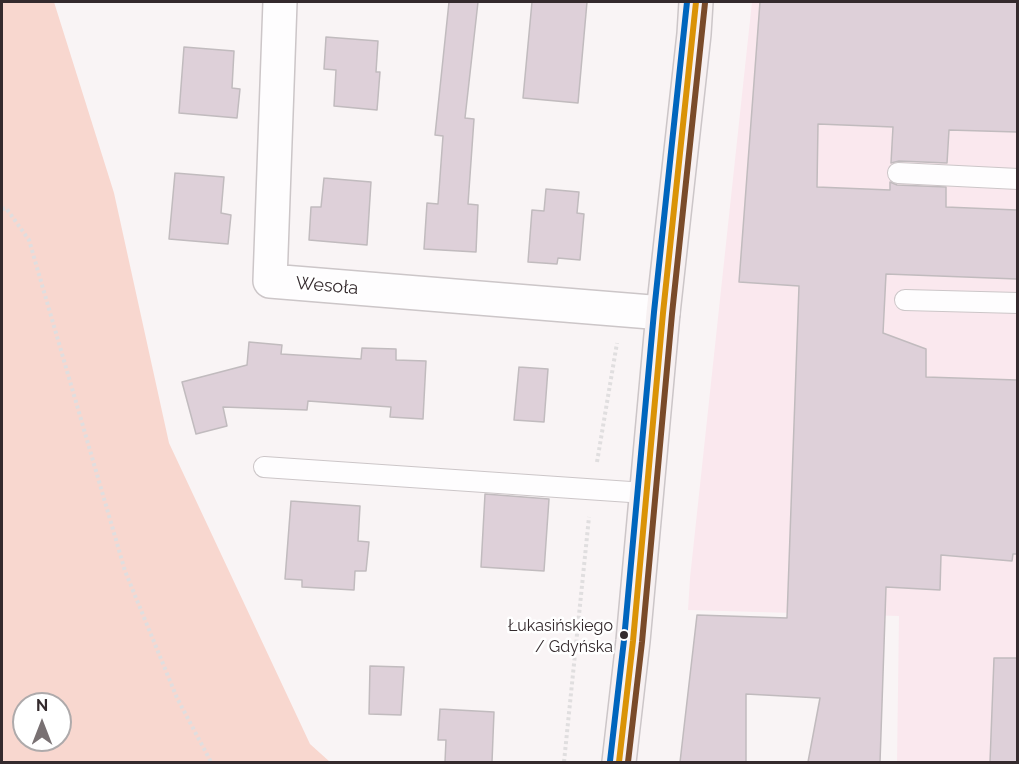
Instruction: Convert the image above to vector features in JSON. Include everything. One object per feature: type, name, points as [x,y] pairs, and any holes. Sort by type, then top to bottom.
[{"type":"street","name":"Wesoła","points":[[279,2],[270,281],[663,313]]},
{"type":"street","points":[[619,762],[696,2]]},
{"type":"lane","points":[[898,173],[1017,178]]},
{"type":"lane","points":[[905,300],[1017,303]]},
{"type":"lane","points":[[264,467],[645,493]]},
{"type":"path","points":[[2,209],[6,208],[29,240],[125,571],[177,698],[211,762]]},
{"type":"path","points":[[564,762],[592,490]]},
{"type":"shaded area","points":[[2,2],[54,2],[114,193],[169,443],[310,744],[330,762],[2,762]]},
{"type":"shaded area","points":[[752,2],[1017,2],[1017,762],[897,762],[899,616],[688,610]]},
{"type":"building","points":[[449,2],[478,2],[465,118],[474,119],[468,204],[478,205],[476,252],[424,249],[427,203],[438,204],[443,136],[435,135]]},
{"type":"building","points":[[532,2],[587,2],[578,103],[523,98]]},
{"type":"building","points":[[760,2],[1017,2],[1017,132],[949,130],[947,163],[899,161],[891,163],[893,127],[818,124],[817,187],[890,190],[890,182],[897,185],[946,187],[946,207],[1017,210],[1017,279],[886,274],[883,333],[926,349],[926,377],[1017,380],[1017,554],[1013,554],[1012,561],[941,555],[940,590],[886,587],[880,762],[808,762],[820,698],[746,694],[746,762],[680,762],[697,615],[787,618],[799,286],[739,282]]},
{"type":"building","points":[[326,37],[378,41],[376,72],[380,72],[377,110],[334,106],[336,70],[324,69]]},
{"type":"building","points":[[184,47],[234,51],[232,88],[240,89],[237,118],[179,113]]},
{"type":"building","points":[[175,173],[224,177],[221,213],[231,215],[228,244],[169,239]]},
{"type":"building","points":[[324,178],[371,182],[367,245],[309,240],[311,207],[321,207]]},
{"type":"building","points":[[546,189],[579,192],[577,213],[584,214],[580,260],[558,258],[557,264],[528,262],[532,210],[544,211]]},
{"type":"building","points":[[249,342],[282,345],[281,354],[361,359],[362,348],[396,349],[396,360],[426,361],[423,419],[390,417],[391,407],[308,401],[307,410],[223,407],[227,426],[196,434],[182,382],[247,365]]},
{"type":"building","points":[[519,367],[548,369],[544,422],[514,420]]},
{"type":"building","points":[[485,494],[549,499],[544,571],[481,567]]},
{"type":"building","points":[[291,501],[360,506],[358,541],[369,542],[366,571],[355,571],[354,590],[302,587],[302,580],[285,579]]},
{"type":"building","points":[[994,658],[1017,658],[1017,762],[990,762]]},
{"type":"building","points":[[370,666],[404,667],[401,715],[369,714]]},
{"type":"building","points":[[440,709],[494,712],[492,762],[445,762],[446,740],[438,740]]},
{"type":"transit line","points":[[610,761],[687,2]]},
{"type":"transit line","points":[[619,762],[696,2]]},
{"type":"transit line","points":[[628,762],[642,642],[672,314],[705,3]]},
{"type":"place","name":"Łukasińskiego / Gdyńska","points":[[624,635]]}]
